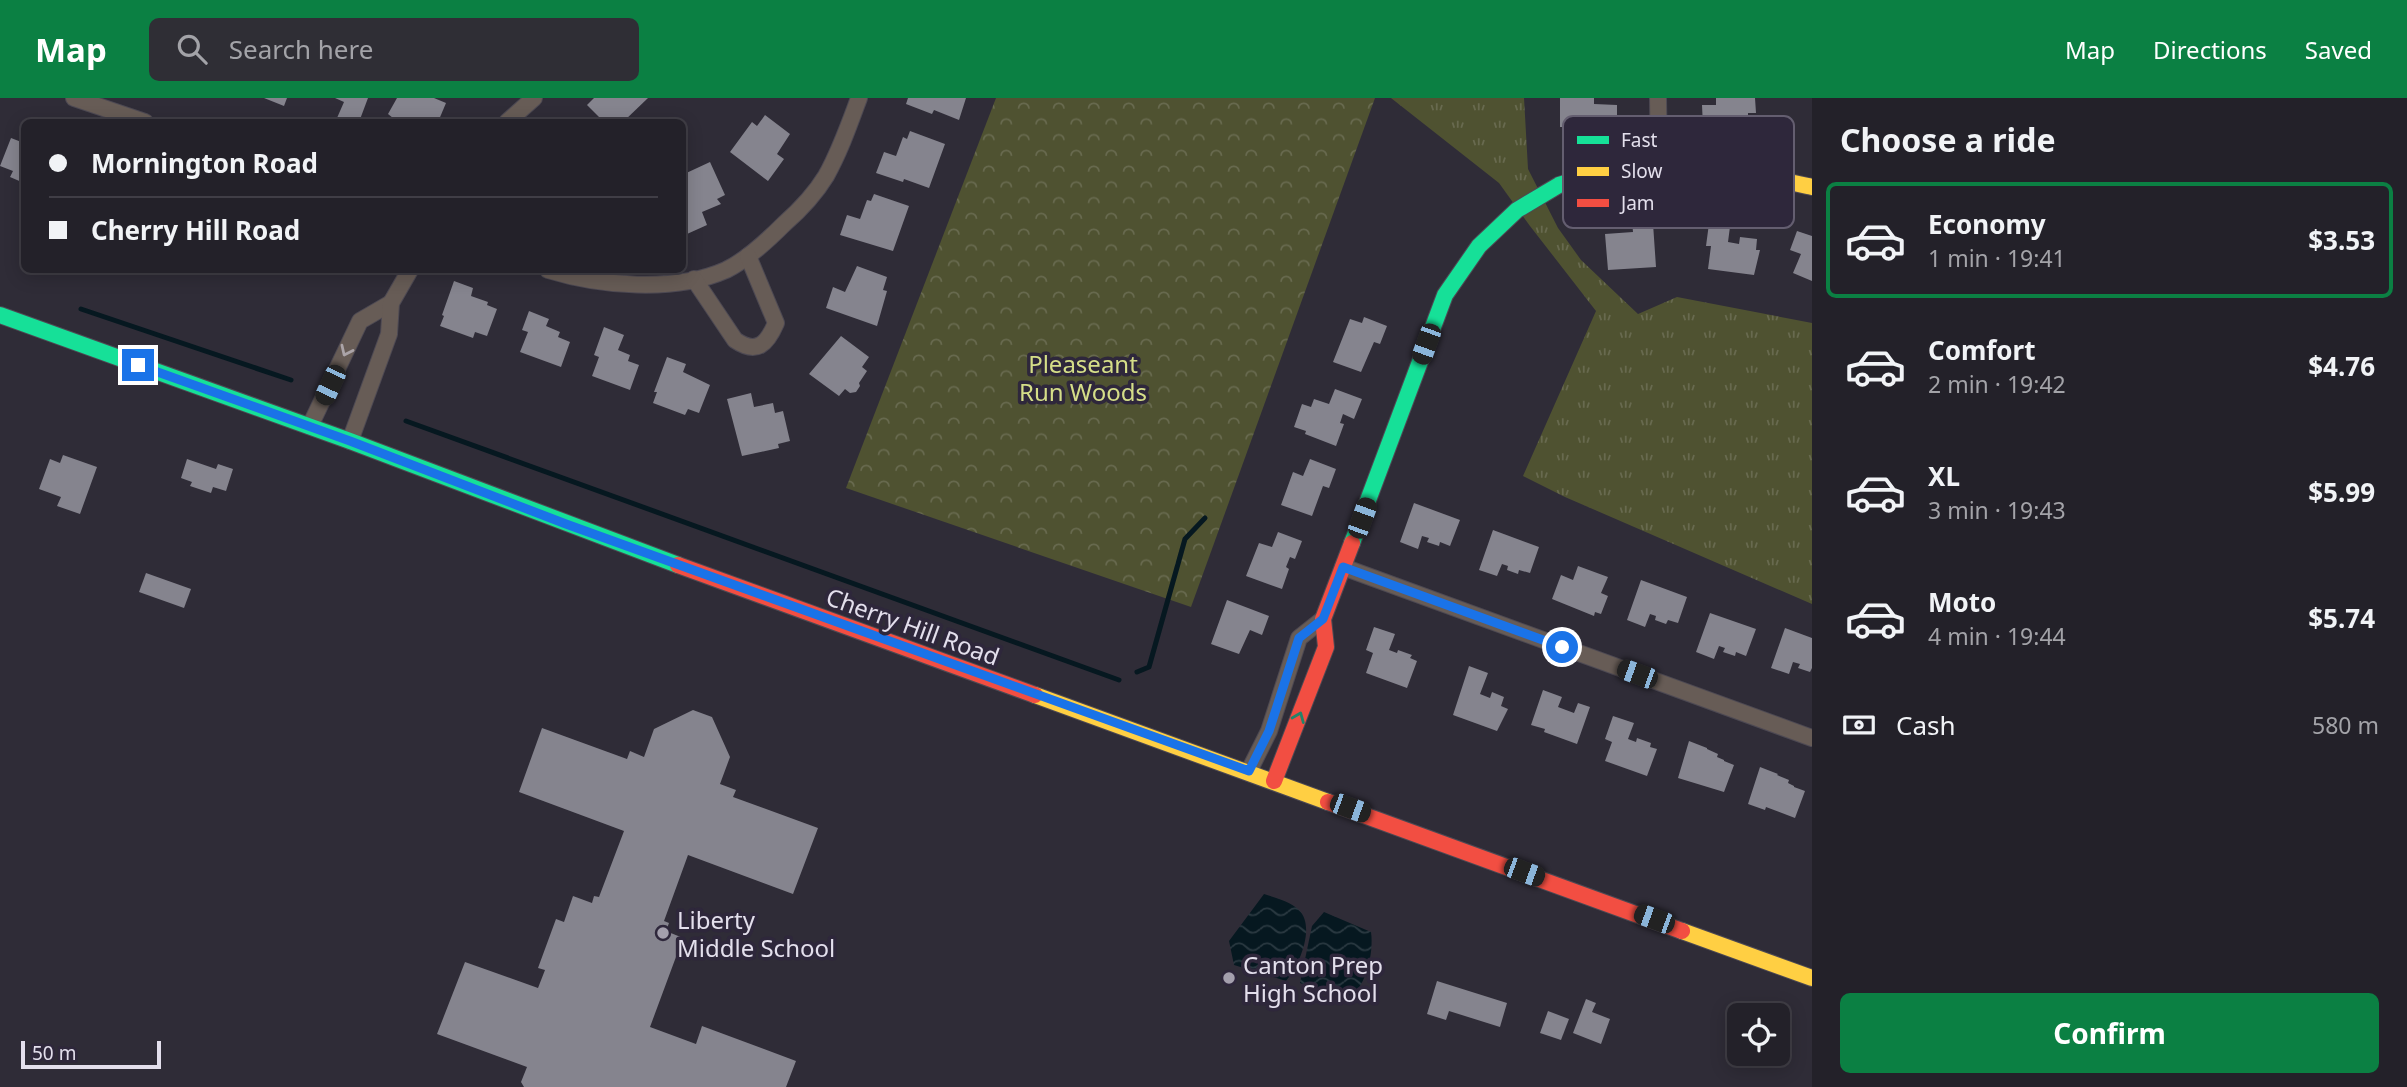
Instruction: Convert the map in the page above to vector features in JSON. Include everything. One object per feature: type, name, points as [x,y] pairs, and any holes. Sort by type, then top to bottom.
[{"type":"main road","points":[[1794,182],[1812,187]]},
{"type":"main road","points":[[1274,781],[1326,647],[1323,619],[1445,295],[1469,256],[1504,219],[1563,183]]},
{"type":"main road","name":"Cherry Hill Road","points":[[0,315],[310,426],[566,524],[1812,978]]},
{"type":"street","points":[[74,98],[136,119]]},
{"type":"street","points":[[510,119],[534,98]]},
{"type":"street","points":[[559,273],[604,283],[668,283],[726,270],[748,256],[802,207],[824,178],[841,147],[859,98]]},
{"type":"street","points":[[1658,98],[1658,116]]},
{"type":"street","points":[[694,279],[735,340],[745,347],[758,347],[770,338],[776,323],[748,256]]},
{"type":"street","points":[[350,441],[389,334],[391,303],[408,273]]},
{"type":"street","points":[[310,426],[360,321],[391,303]]},
{"type":"street","points":[[1343,567],[1812,738]]},
{"type":"street","points":[[1249,771],[1269,731],[1299,638],[1323,619]]},
{"type":"green space","name":"Pleaseant Run Woods","points":[[996,98],[1375,98],[1191,607],[846,488]]},
{"type":"green space","points":[[1391,98],[1524,98],[1528,169],[1558,228],[1581,260],[1638,314],[1677,297],[1812,323],[1812,604],[1565,497],[1523,476],[1596,311],[1499,183]]},
{"type":"water","points":[[1264,894],[1291,904],[1304,917],[1304,946],[1286,981],[1234,965],[1229,941]]},
{"type":"water","points":[[1324,912],[1371,932],[1371,950],[1364,979],[1347,1000],[1300,983],[1312,926]]},
{"type":"building","points":[[264,98],[287,98],[284,106]]},
{"type":"building","points":[[335,98],[368,98],[360,119],[337,118],[344,102]]},
{"type":"building","points":[[397,98],[434,98],[446,103],[439,119],[394,119],[388,114]]},
{"type":"building","points":[[594,98],[648,98],[626,119],[601,119],[587,105]]},
{"type":"building","points":[[908,98],[966,98],[959,120],[934,110],[932,114],[906,104]]},
{"type":"building","points":[[1560,98],[1594,98],[1594,104],[1617,105],[1617,116],[1563,116],[1563,127],[1560,127]]},
{"type":"building","points":[[1716,98],[1755,98],[1756,113],[1748,113],[1748,116],[1702,116],[1702,105],[1716,105]]},
{"type":"building","points":[[765,115],[790,134],[777,154],[784,159],[768,181],[730,152],[752,122],[757,126]]},
{"type":"building","points":[[910,131],[945,144],[929,188],[876,173],[884,152],[896,156],[903,137],[907,139]]},
{"type":"building","points":[[11,138],[21,142],[21,182],[10,177],[13,171],[0,166]]},
{"type":"building","points":[[710,162],[725,195],[717,199],[721,204],[702,212],[707,225],[687,234],[686,232],[686,173]]},
{"type":"building","points":[[874,194],[909,206],[893,251],[840,235],[847,215],[860,219],[867,200],[871,201]]},
{"type":"building","points":[[1633,228],[1653,228],[1656,267],[1608,270],[1605,234],[1633,232]]},
{"type":"building","points":[[1708,228],[1730,228],[1728,242],[1739,244],[1740,237],[1757,239],[1756,250],[1760,250],[1754,275],[1708,269],[1711,246],[1706,246]]},
{"type":"building","points":[[1797,231],[1812,236],[1812,281],[1793,273],[1801,254],[1790,250]]},
{"type":"building","points":[[857,266],[887,277],[883,290],[887,291],[877,326],[826,308],[833,287],[845,292]]},
{"type":"building","points":[[454,281],[473,288],[471,296],[488,302],[487,305],[497,309],[487,336],[475,332],[473,338],[440,326]]},
{"type":"building","points":[[529,311],[549,319],[546,326],[560,332],[558,337],[570,342],[561,367],[520,352],[528,332],[522,330]]},
{"type":"building","points":[[1364,317],[1387,326],[1380,344],[1374,342],[1361,372],[1333,362],[1350,319],[1362,323]]},
{"type":"building","points":[[604,327],[624,335],[618,350],[630,355],[628,361],[639,365],[630,390],[592,376],[599,357],[594,355]]},
{"type":"building","points":[[841,336],[869,357],[862,367],[867,371],[856,392],[850,393],[845,389],[839,396],[809,374]]},
{"type":"building","points":[[667,357],[686,364],[683,372],[710,385],[699,413],[688,409],[685,415],[653,403],[657,392],[654,392]]},
{"type":"building","points":[[1335,389],[1362,399],[1354,419],[1343,414],[1340,423],[1344,424],[1336,446],[1294,427],[1302,404],[1311,407],[1314,399],[1329,404]]},
{"type":"building","points":[[751,393],[754,407],[773,403],[775,413],[783,411],[790,441],[778,444],[779,448],[742,456],[727,399]]},
{"type":"building","points":[[63,455],[97,467],[80,514],[57,506],[61,497],[39,489],[50,459],[60,463]]},
{"type":"building","points":[[187,459],[216,469],[218,464],[233,469],[226,491],[213,487],[211,493],[190,486],[192,482],[181,478]]},
{"type":"building","points":[[1310,459],[1336,469],[1329,488],[1323,486],[1312,516],[1281,505],[1293,472],[1303,476]]},
{"type":"building","points":[[1414,503],[1460,520],[1450,546],[1440,542],[1439,546],[1427,542],[1429,538],[1422,536],[1418,549],[1400,542]]},
{"type":"building","points":[[1493,530],[1539,547],[1530,573],[1519,570],[1518,574],[1507,570],[1508,566],[1502,564],[1497,576],[1479,570]]},
{"type":"building","points":[[1278,532],[1302,541],[1295,559],[1290,557],[1282,589],[1246,576],[1259,543],[1272,547]]},
{"type":"building","points":[[1578,566],[1608,577],[1601,593],[1608,596],[1601,614],[1595,612],[1594,616],[1552,599],[1561,575],[1573,580]]},
{"type":"building","points":[[146,573],[191,589],[184,608],[139,592]]},
{"type":"building","points":[[1641,580],[1687,597],[1678,623],[1668,620],[1666,624],[1655,620],[1656,616],[1650,614],[1645,627],[1627,620]]},
{"type":"building","points":[[1227,600],[1269,616],[1262,635],[1250,630],[1239,654],[1211,644]]},
{"type":"building","points":[[1710,613],[1756,629],[1746,656],[1736,652],[1735,656],[1723,652],[1725,648],[1719,646],[1714,659],[1696,652]]},
{"type":"building","points":[[1374,627],[1395,634],[1389,650],[1412,655],[1410,658],[1417,661],[1407,688],[1366,673],[1373,653],[1366,650]]},
{"type":"building","points":[[1785,628],[1812,638],[1810,672],[1798,668],[1800,664],[1793,662],[1789,674],[1771,668]]},
{"type":"building","points":[[1469,666],[1488,673],[1480,694],[1490,698],[1492,692],[1504,697],[1501,706],[1508,709],[1497,731],[1453,715]]},
{"type":"building","points":[[1543,690],[1562,697],[1558,707],[1574,713],[1578,703],[1590,707],[1577,744],[1531,725]]},
{"type":"building","points":[[693,710],[712,717],[730,757],[720,784],[736,790],[733,797],[818,828],[793,894],[688,855],[664,921],[669,923],[666,931],[683,938],[650,1027],[696,1044],[702,1026],[796,1061],[786,1087],[524,1087],[521,1082],[527,1067],[437,1034],[465,962],[538,988],[545,970],[538,968],[556,919],[564,922],[573,896],[592,903],[594,896],[599,897],[624,831],[519,792],[542,728],[627,759],[630,751],[644,757],[654,729]]},
{"type":"building","points":[[1613,716],[1634,723],[1628,739],[1636,742],[1637,738],[1651,743],[1650,747],[1657,749],[1647,776],[1605,761],[1612,742],[1605,739]]},
{"type":"building","points":[[1689,741],[1707,748],[1718,754],[1717,757],[1734,765],[1724,792],[1678,778]]},
{"type":"building","points":[[1760,767],[1778,774],[1789,780],[1788,783],[1794,787],[1805,791],[1795,818],[1766,807],[1765,810],[1748,804]]},
{"type":"building","points":[[1437,981],[1507,1003],[1500,1027],[1449,1011],[1446,1020],[1427,1014]]},
{"type":"building","points":[[1586,999],[1596,1003],[1592,1012],[1610,1019],[1601,1044],[1573,1033]]},
{"type":"building","points":[[1548,1011],[1569,1019],[1561,1040],[1540,1033]]},
{"type":"waterway","points":[[81,309],[291,380]]},
{"type":"waterway","points":[[406,421],[1119,680]]},
{"type":"waterway","points":[[1137,672],[1149,667],[1185,539],[1205,518]]},
{"type":"traffic: fast","points":[[1352,543],[1445,295],[1479,246],[1517,210],[1563,184]]},
{"type":"traffic: fast","points":[[0,315],[350,441],[678,565]]},
{"type":"traffic: slow","points":[[1794,183],[1812,187]]},
{"type":"traffic: slow","points":[[1035,695],[1328,802]]},
{"type":"traffic: slow","points":[[1682,931],[1812,978]]},
{"type":"traffic: jam","points":[[1274,781],[1326,647],[1323,619],[1352,543]]},
{"type":"traffic: jam","points":[[678,565],[1035,695]]},
{"type":"traffic: jam","points":[[1328,802],[1682,931]]},
{"type":"place","name":"Liberty Middle School","points":[[663,933]]},
{"type":"place","name":"Canton Prep High School","points":[[1229,978]]},
{"type":"route","points":[[138,365],[350,441],[566,524],[1249,771],[1269,731],[1299,638],[1323,619],[1343,567],[1562,647]]}]
